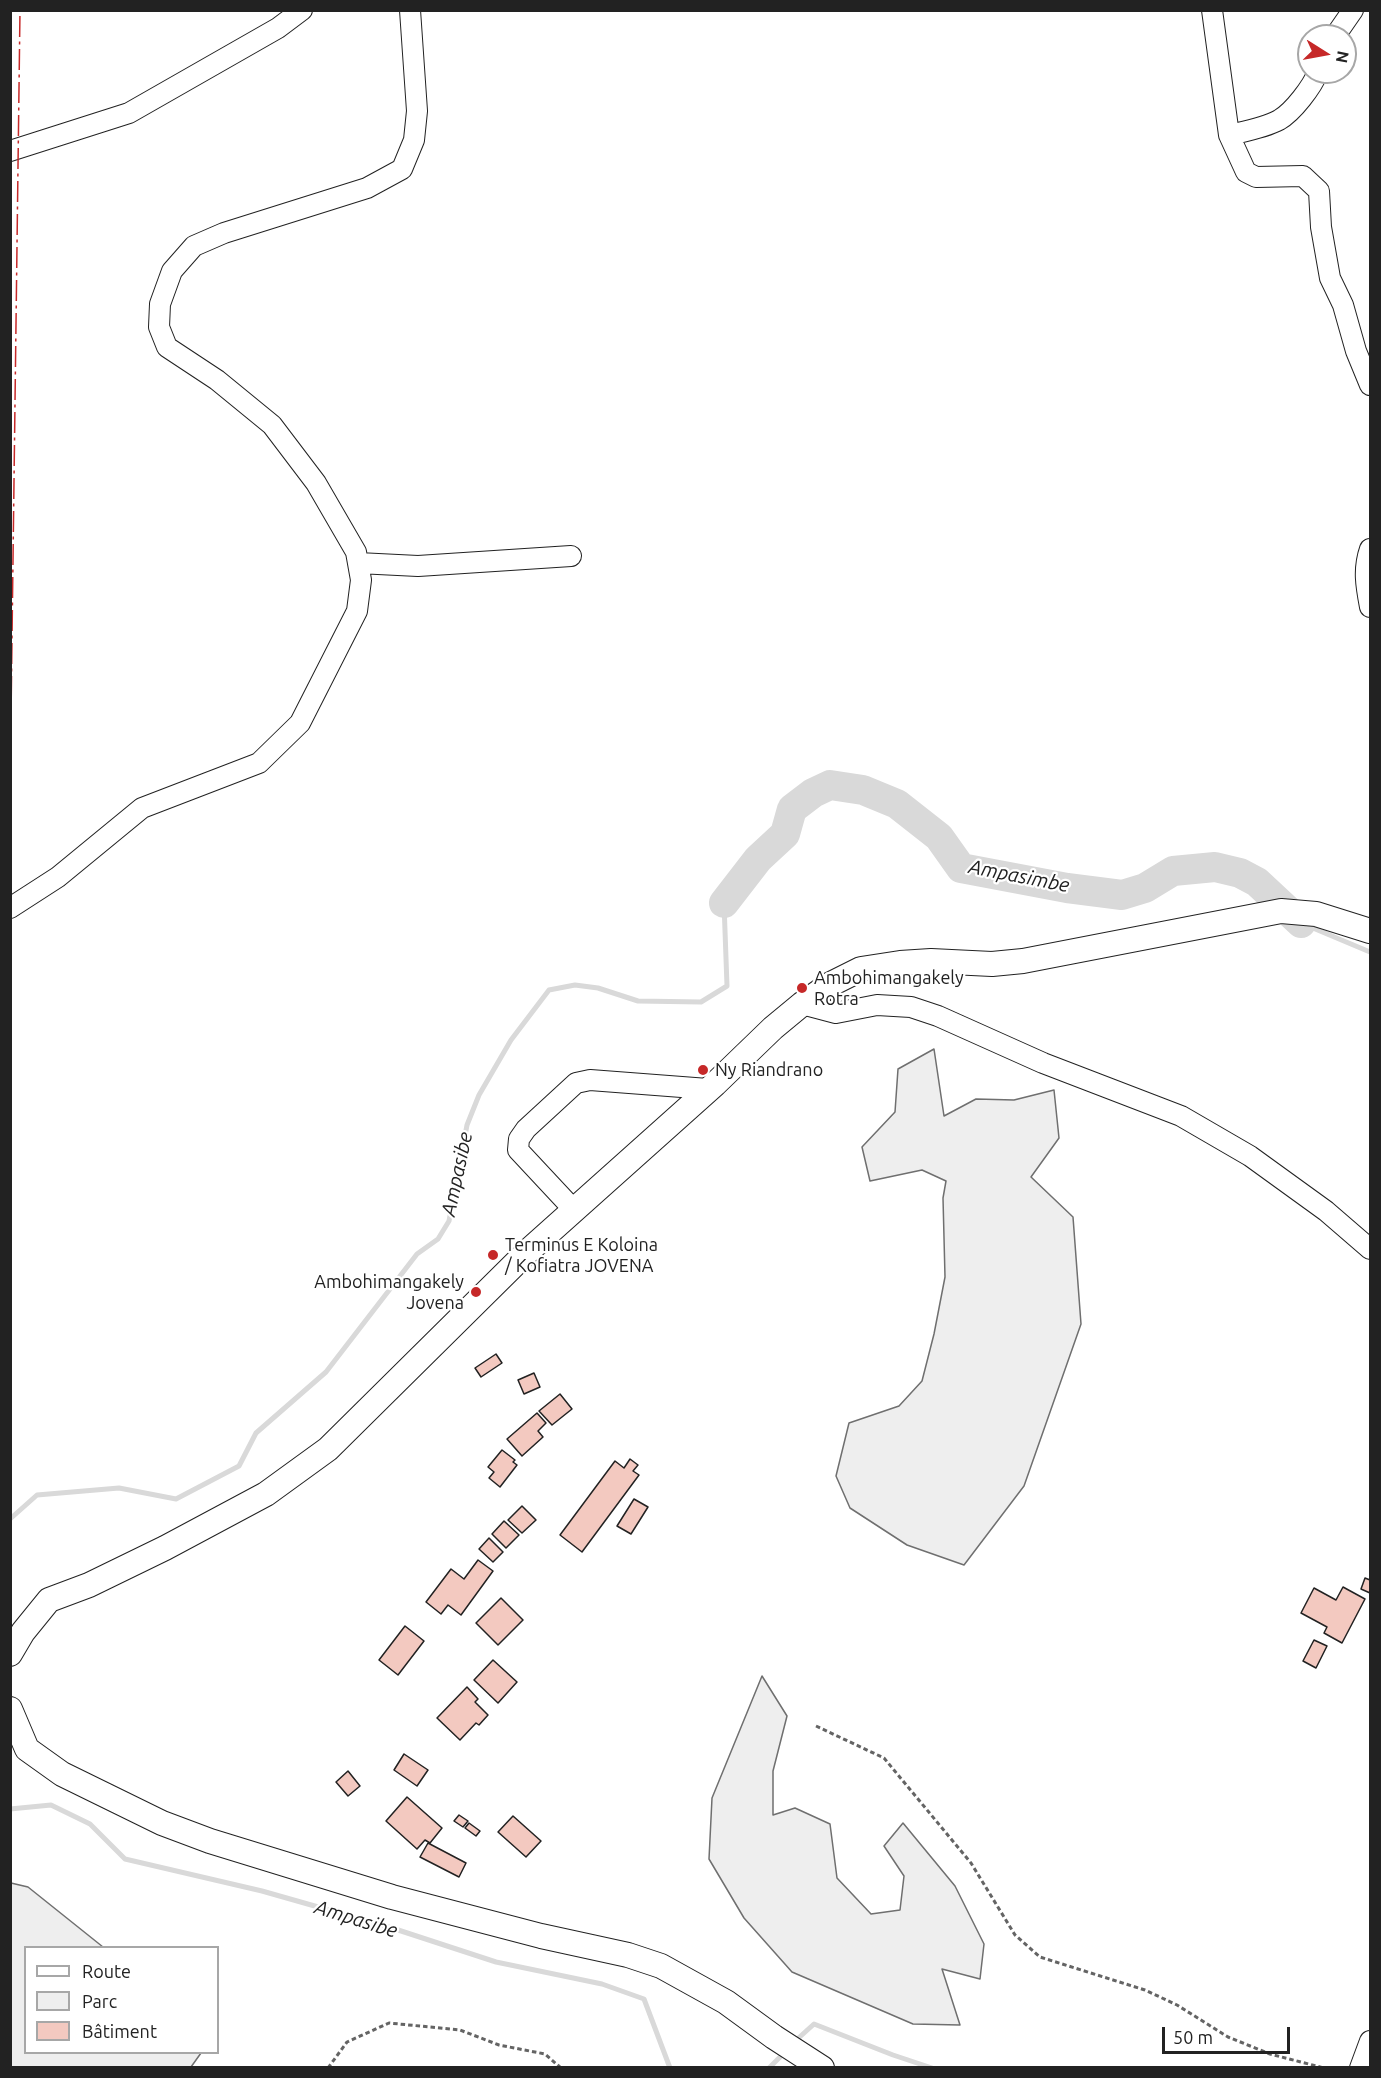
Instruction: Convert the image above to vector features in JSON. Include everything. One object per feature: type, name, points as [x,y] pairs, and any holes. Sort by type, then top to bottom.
[{"type":"main road","points":[[10,1654],[22,1632],[49,1600],[89,1585],[165,1548],[266,1494],[328,1449],[526,1253],[773,1028],[802,1004],[842,978],[861,969],[910,962],[992,964],[1023,961],[1263,914],[1298,911],[1317,914],[1371,931]]},
{"type":"main road","points":[[10,1709],[27,1749],[62,1774],[162,1823],[229,1848],[392,1897],[541,1936],[628,1955],[661,1966],[726,2002],[774,2037],[822,2067]]},
{"type":"street","points":[[11,150],[129,113],[278,28],[302,10]]},
{"type":"street","points":[[10,908],[58,877],[142,808],[260,763],[300,723],[357,611],[361,580],[356,552],[316,483],[272,425],[217,380],[167,348],[159,327],[160,303],[172,271],[194,246],[224,233],[367,188],[402,169],[414,140],[417,111],[410,10]]},
{"type":"street","points":[[1212,10],[1229,135],[1246,172],[1256,177],[1303,176],[1318,191],[1321,227],[1330,278],[1343,304],[1356,351],[1371,385]]},
{"type":"street","points":[[1343,24],[1353,10]]},
{"type":"street","points":[[1229,135],[1262,128],[1281,119],[1302,98],[1311,84]]},
{"type":"street","points":[[1371,549],[1365,564],[1366,586],[1371,607]]},
{"type":"street","points":[[358,563],[418,566],[572,556]]},
{"type":"street","points":[[802,1004],[836,1013],[877,1005],[911,1007],[938,1016],[1043,1063],[1181,1116],[1259,1162],[1326,1211],[1371,1249]]},
{"type":"street","points":[[574,1210],[518,1150],[517,1145],[526,1129],[576,1083],[590,1080],[708,1089]]},
{"type":"street","points":[[1360,2067],[1371,2042]]},
{"type":"path","points":[[816,1726],[884,1758],[971,1863],[1015,1935],[1040,1957],[1145,1990],[1177,2006],[1228,2037],[1270,2054],[1324,2067]]},
{"type":"path","points":[[328,2067],[347,2042],[389,2023],[460,2030],[499,2045],[545,2054],[561,2067]]},
{"type":"green space","points":[[934,1049],[944,1116],[976,1099],[1014,1100],[1054,1090],[1059,1138],[1031,1177],[1073,1217],[1081,1324],[1024,1486],[964,1565],[907,1545],[850,1508],[836,1476],[849,1423],[899,1406],[922,1381],[934,1334],[945,1277],[943,1198],[946,1181],[922,1170],[870,1181],[862,1147],[895,1112],[898,1069]]},
{"type":"green space","points":[[762,1676],[787,1716],[773,1771],[773,1815],[795,1808],[830,1824],[837,1878],[871,1914],[900,1910],[904,1876],[884,1846],[903,1823],[955,1886],[984,1944],[980,1979],[942,1969],[960,2025],[913,2024],[792,1972],[744,1918],[709,1859],[712,1798]]},
{"type":"green space","points":[[11,1883],[28,1887],[102,1946],[24,1946],[24,2054],[200,2054],[191,2067],[11,2067]]},
{"type":"building","points":[[496,1354],[502,1363],[481,1377],[475,1368]]},
{"type":"building","points":[[534,1373],[540,1387],[524,1394],[518,1380]]},
{"type":"building","points":[[560,1394],[572,1409],[552,1425],[539,1411]]},
{"type":"building","points":[[537,1413],[546,1423],[538,1431],[543,1437],[522,1456],[507,1439]]},
{"type":"building","points":[[502,1450],[515,1460],[513,1462],[517,1465],[500,1487],[489,1478],[494,1472],[488,1467]]},
{"type":"building","points":[[630,1459],[638,1465],[633,1471],[639,1475],[582,1552],[560,1535],[615,1461],[624,1468]]},
{"type":"building","points":[[634,1499],[648,1507],[631,1534],[617,1526]]},
{"type":"building","points":[[522,1506],[536,1520],[522,1533],[508,1520]]},
{"type":"building","points":[[504,1521],[519,1535],[506,1548],[492,1534]]},
{"type":"building","points":[[489,1538],[503,1552],[493,1562],[479,1549]]},
{"type":"building","points":[[478,1560],[493,1571],[461,1615],[448,1605],[441,1614],[426,1602],[451,1569],[464,1579]]},
{"type":"building","points":[[1365,1578],[1370,1580],[1370,1593],[1361,1589]]},
{"type":"building","points":[[1343,1587],[1365,1599],[1342,1643],[1324,1633],[1327,1627],[1301,1613],[1314,1588],[1336,1600]]},
{"type":"building","points":[[501,1598],[523,1620],[498,1645],[476,1623]]},
{"type":"building","points":[[405,1626],[424,1641],[398,1675],[379,1660]]},
{"type":"building","points":[[1314,1640],[1327,1646],[1316,1668],[1303,1661]]},
{"type":"building","points":[[493,1660],[517,1682],[498,1703],[474,1680]]},
{"type":"building","points":[[467,1687],[478,1699],[475,1702],[488,1715],[479,1725],[476,1723],[460,1740],[437,1718]]},
{"type":"building","points":[[404,1754],[428,1770],[417,1786],[394,1770]]},
{"type":"building","points":[[348,1771],[360,1786],[348,1796],[336,1782]]},
{"type":"building","points":[[407,1797],[442,1828],[430,1843],[425,1840],[417,1849],[386,1821]]},
{"type":"building","points":[[459,1815],[468,1821],[463,1827],[454,1821]]},
{"type":"building","points":[[513,1816],[541,1841],[526,1857],[498,1832]]},
{"type":"building","points":[[469,1823],[480,1831],[476,1836],[465,1828]]},
{"type":"building","points":[[428,1843],[466,1863],[459,1877],[420,1857]]},
{"type":"waterway","name":"Ampasimbe","points":[[724,903],[758,859],[785,834],[792,809],[813,793],[830,785],[863,790],[897,804],[939,837],[961,868],[1067,888],[1122,895],[1145,888],[1173,871],[1215,867],[1240,873],[1257,882],[1301,923]]},
{"type":"waterway","name":"Ampasibe","points":[[10,1519],[37,1495],[119,1488],[176,1499],[239,1466],[256,1433],[326,1372],[417,1254],[438,1239],[449,1221],[467,1125],[479,1095],[511,1040],[549,990],[575,985],[598,988],[638,1001],[701,1002],[727,986],[724,903]]},
{"type":"waterway","name":"Ampasibe","points":[[1301,923],[1370,952]]},
{"type":"waterway","name":"Ampasibe","points":[[10,1809],[51,1805],[90,1824],[125,1859],[262,1891],[392,1928],[496,1962],[602,1984],[644,1999],[670,2068]]},
{"type":"waterway","name":"Ampasibe","points":[[793,2043],[814,2024],[932,2068]]},
{"type":"waterway","name":"Ampasibe","points":[[769,2068],[785,2052]]},
{"type":"power","points":[[10,796],[20,10]]},
{"type":"place","name":"Ambohimangakely Rotra","points":[[802,988]]},
{"type":"place","name":"Ny Riandrano","points":[[703,1070]]},
{"type":"place","name":"Terminus E Koloina / Kofiatra JOVENA","points":[[493,1255]]},
{"type":"place","name":"Ambohimangakely Jovena","points":[[476,1292]]}]
